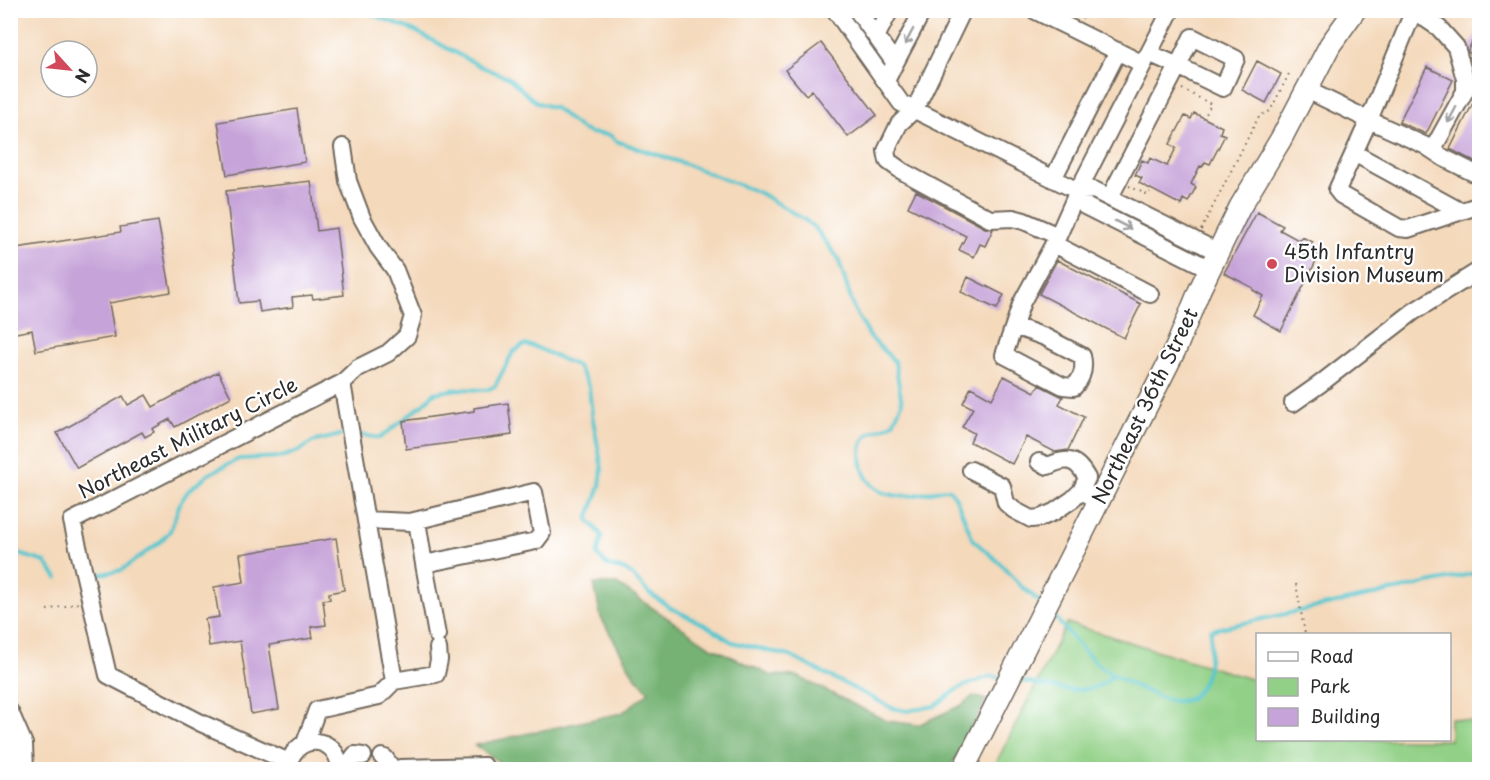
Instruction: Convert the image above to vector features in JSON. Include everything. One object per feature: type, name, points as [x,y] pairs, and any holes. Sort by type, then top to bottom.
[{"type":"main road","name":"Northeast 36th Street","points":[[1330,45],[1340,10]]},
{"type":"main road","name":"Northeast 36th Street","points":[[963,770],[1090,496],[1176,348],[1214,260],[1245,199],[1330,45],[1355,10]]},
{"type":"street","points":[[835,10],[901,103],[1078,191],[1094,190],[1110,198],[1195,241],[1214,260]]},
{"type":"street","points":[[876,37],[890,10]]},
{"type":"street","points":[[886,81],[923,10]]},
{"type":"street","points":[[963,10],[915,109],[899,124],[886,151],[888,161],[990,219],[1013,218],[1024,221],[1150,294]]},
{"type":"street","points":[[1034,10],[1118,51],[1178,66],[1110,198]]},
{"type":"street","points":[[1014,326],[1045,337],[1082,356],[1085,366],[1080,381],[1074,387],[1063,386],[1004,355],[1022,302],[1056,240],[1078,191],[1171,10]]},
{"type":"street","points":[[1433,149],[1465,90],[1465,79],[1456,46],[1439,28],[1414,11],[1337,190],[1341,195],[1400,228],[1408,229],[1479,205]]},
{"type":"street","points":[[860,12],[895,63]]},
{"type":"street","points":[[1053,179],[1118,51]]},
{"type":"street","points":[[1307,90],[1433,149],[1444,158],[1479,176]]},
{"type":"street","points":[[343,147],[348,180],[362,218],[378,247],[395,270],[413,316],[407,336],[388,353],[358,368],[342,383],[394,681]]},
{"type":"street","points":[[1354,153],[1460,211]]},
{"type":"street","points":[[1078,191],[1085,206],[1214,260]]},
{"type":"street","points":[[1293,403],[1413,312],[1479,270]]},
{"type":"street","name":"Northeast Military Circle","points":[[305,743],[297,747],[288,766],[108,675],[72,521],[342,383]]},
{"type":"street","points":[[971,470],[1002,486],[1006,503],[1031,519],[1054,512],[1073,499],[1090,496],[1084,472],[1072,461],[1068,459],[1048,466],[1039,462]]},
{"type":"street","points":[[366,520],[410,522],[534,492],[542,533],[536,541],[424,564]]},
{"type":"street","points":[[342,769],[339,759],[329,746],[321,742],[305,743],[317,710],[379,696],[394,681],[436,674],[439,660],[437,641],[417,520]]},
{"type":"street","points":[[12,722],[24,744],[25,770]]},
{"type":"street","points":[[342,769],[354,755],[363,756]]},
{"type":"street","points":[[394,766],[484,766],[486,770]]},
{"type":"path","points":[[1081,21],[1086,10]]},
{"type":"path","points":[[1195,241],[1259,116],[1270,111],[1291,70]]},
{"type":"path","points":[[1182,89],[1211,104],[1206,114]]},
{"type":"path","points":[[1296,584],[1305,633]]},
{"type":"path","points":[[47,610],[90,601]]},
{"type":"green space","points":[[594,584],[617,584],[711,647],[770,675],[797,676],[887,721],[918,725],[962,705],[973,696],[986,700],[950,769],[509,769],[475,745],[622,713],[649,692],[634,675],[601,618]]},
{"type":"green space","points":[[1067,623],[1256,681],[1256,741],[1451,741],[1451,718],[1479,723],[1479,769],[993,769]]},
{"type":"building","points":[[1479,27],[1479,59],[1468,50]]},
{"type":"building","points":[[821,43],[877,115],[848,137],[812,90],[806,95],[785,70]]},
{"type":"building","points":[[1257,61],[1281,74],[1266,103],[1242,90]]},
{"type":"building","points":[[1427,67],[1453,80],[1426,134],[1399,122]]},
{"type":"building","points":[[1479,91],[1479,164],[1450,149]]},
{"type":"building","points":[[297,109],[305,162],[227,175],[218,122]]},
{"type":"building","points":[[1194,113],[1222,127],[1220,133],[1225,135],[1210,164],[1205,162],[1202,167],[1200,166],[1191,184],[1196,187],[1188,202],[1183,199],[1181,205],[1139,183],[1142,178],[1135,175],[1142,160],[1148,163],[1150,158],[1167,166],[1176,148],[1170,144],[1185,116],[1191,119]]},
{"type":"building","points":[[311,181],[317,231],[336,228],[344,295],[313,299],[312,295],[292,297],[293,307],[260,312],[258,301],[239,303],[226,191]]},
{"type":"building","points":[[916,191],[985,228],[993,229],[985,246],[980,244],[974,257],[959,250],[966,236],[908,207]]},
{"type":"building","name":"45th Infantry Division Museum","points":[[1257,212],[1283,226],[1280,230],[1300,241],[1302,237],[1313,242],[1309,250],[1319,255],[1281,331],[1253,315],[1263,296],[1253,288],[1224,273]]},
{"type":"building","points":[[158,221],[171,292],[109,303],[115,337],[36,351],[32,330],[10,334],[10,249],[121,232],[120,227]]},
{"type":"building","points":[[1057,260],[1141,304],[1124,338],[1039,294]]},
{"type":"building","points":[[968,277],[1004,295],[997,309],[961,292]]},
{"type":"building","points":[[218,372],[231,397],[175,427],[170,419],[152,429],[154,432],[145,437],[142,432],[77,468],[57,433],[123,396],[128,405],[146,395],[153,407]]},
{"type":"building","points":[[1004,376],[1035,392],[1039,385],[1063,397],[1059,404],[1084,417],[1068,450],[1055,452],[1026,437],[1012,464],[970,442],[974,433],[962,427],[973,408],[963,403],[971,387],[992,399]]},
{"type":"building","points":[[508,403],[512,435],[406,449],[403,421],[474,411],[474,408]]},
{"type":"building","points":[[336,538],[344,590],[329,593],[330,599],[323,600],[326,625],[311,627],[313,638],[269,645],[279,709],[251,714],[240,641],[209,646],[205,619],[219,617],[214,587],[244,582],[240,554]]},
{"type":"waterway","points":[[360,10],[413,30],[482,67],[509,78],[538,103],[555,108],[581,129],[590,133],[610,135],[616,141],[688,165],[760,193],[815,228],[838,258],[854,309],[870,337],[895,362],[902,403],[893,423],[865,438],[861,449],[865,475],[876,489],[892,495],[902,496],[949,489],[956,498],[973,540],[1040,602]]},
{"type":"waterway","points":[[355,434],[380,438],[434,393],[458,389],[487,390],[495,386],[513,352],[524,345],[533,346],[577,366],[589,386],[602,469],[600,486],[588,519],[602,536],[597,555],[608,566],[625,570],[649,593],[671,608],[707,626],[732,642],[790,656],[892,708],[907,711],[935,706],[959,688],[991,676],[1000,678]]},
{"type":"waterway","points":[[101,574],[122,570],[161,541],[170,531],[180,503],[188,491],[209,474],[239,459],[282,457],[301,450],[312,442],[345,434]]},
{"type":"waterway","points":[[10,551],[45,562],[57,578]]},
{"type":"waterway","points":[[1050,611],[1084,651],[1106,670],[1161,698],[1178,701],[1189,698],[1198,691],[1204,681],[1210,655],[1211,630],[1480,572]]},
{"type":"waterway","points":[[1016,680],[1053,688],[1080,690],[1103,683],[1112,675]]},
{"type":"place","name":"45th Infantry Division Museum","points":[[1272,264]]}]
